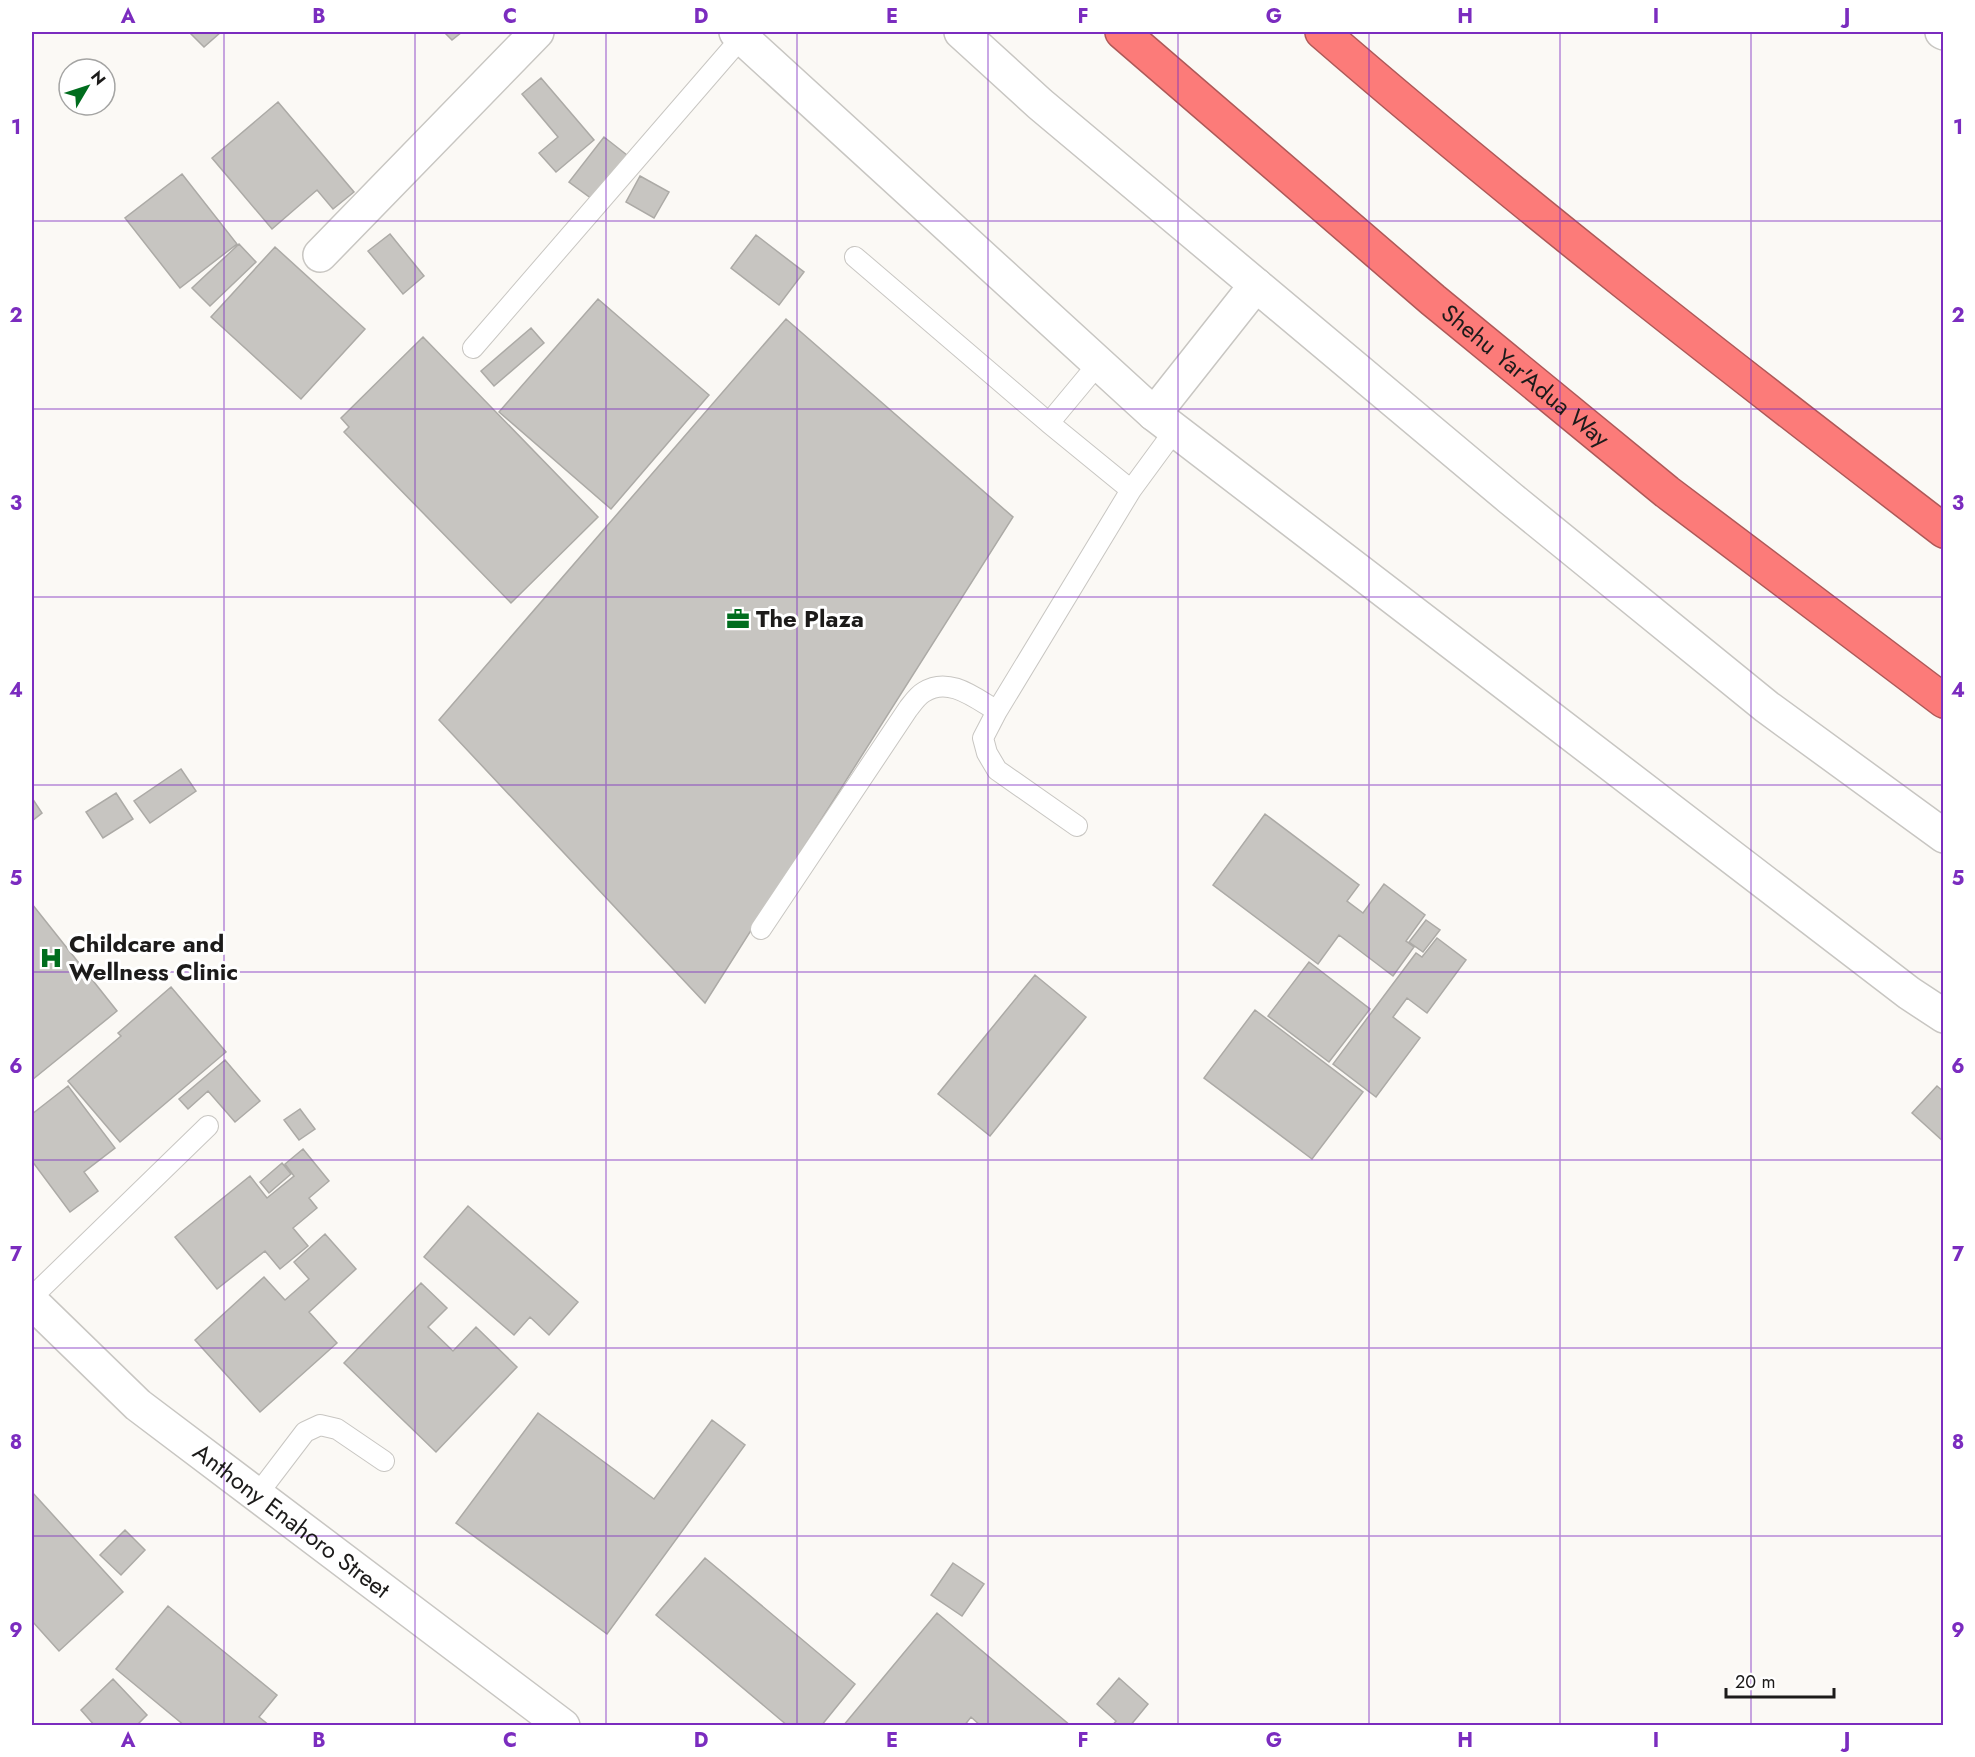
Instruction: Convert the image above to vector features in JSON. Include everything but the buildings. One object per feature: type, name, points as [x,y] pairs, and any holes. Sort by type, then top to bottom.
[{"type":"highway","name":"Shehu Yar'Adua Way","points":[[1122,32],[1433,300],[1667,492],[1944,701]]},
{"type":"highway","points":[[1322,32],[1395,95],[1667,317],[1944,531]]},
{"type":"street","points":[[320,255],[537,32]]},
{"type":"street","points":[[961,32],[1040,104],[1501,490],[1767,707],[1944,836]]},
{"type":"street","points":[[739,34],[1164,422],[1899,986],[1944,1016]]},
{"type":"street","points":[[1164,422],[1256,285]]},
{"type":"street","name":"Anthony Enahoro Street","points":[[32,1302],[138,1405],[563,1725]]},
{"type":"lane","points":[[473,348],[739,34]]},
{"type":"lane","points":[[855,257],[1049,423],[1131,489]]},
{"type":"lane","points":[[1049,423],[1098,364]]},
{"type":"lane","points":[[1077,826],[997,770],[987,753],[983,738],[1131,489],[1164,422]]},
{"type":"lane","points":[[761,929],[908,709],[922,693],[938,685],[957,688],[997,711]]},
{"type":"lane","points":[[32,1297],[208,1126]]},
{"type":"lane","points":[[257,1495],[305,1432],[320,1425],[337,1429],[384,1461]]},
{"type":"place","name":"The Plaza","points":[[738,619]]},
{"type":"place","name":"Childcare and Wellness Clinic","points":[[51,958]]}]
